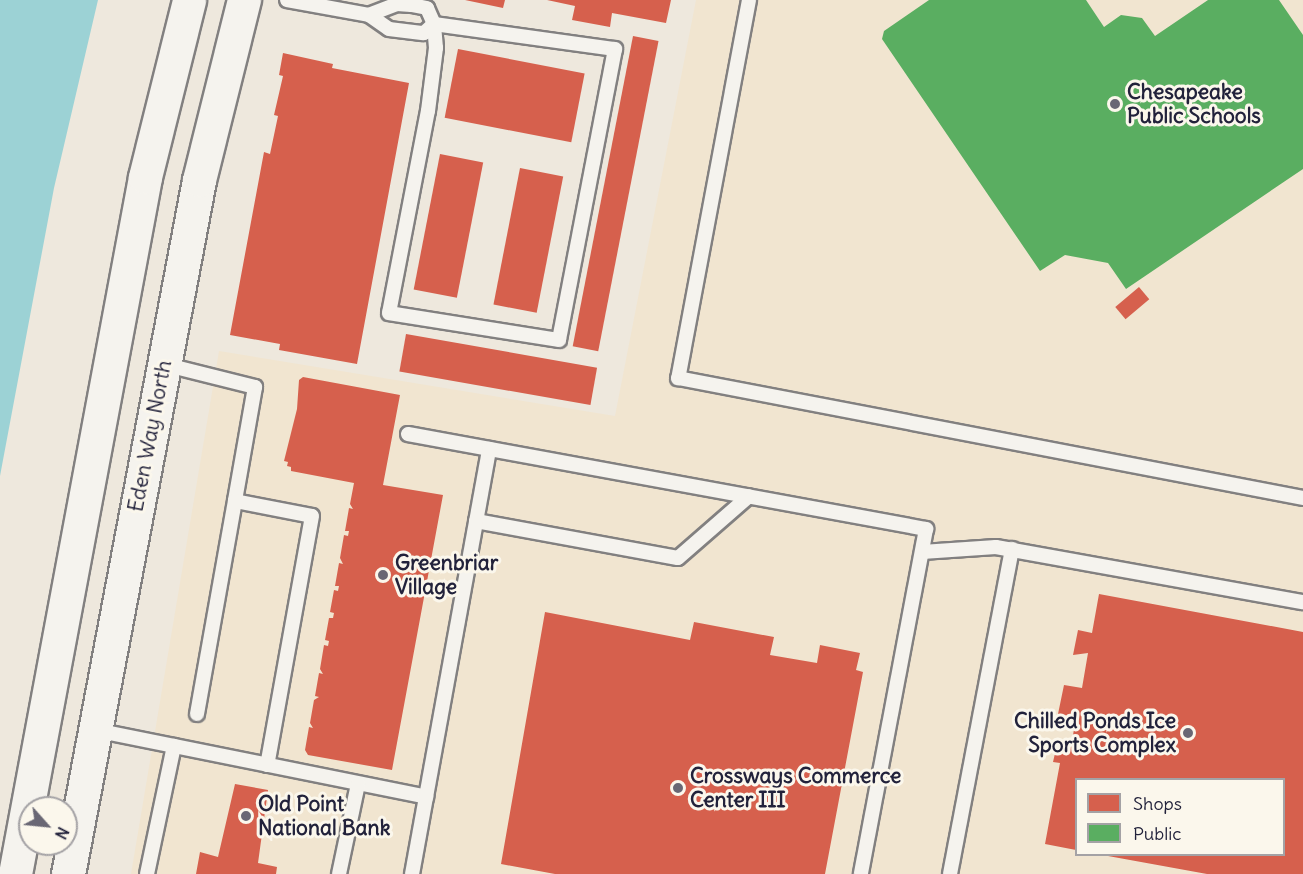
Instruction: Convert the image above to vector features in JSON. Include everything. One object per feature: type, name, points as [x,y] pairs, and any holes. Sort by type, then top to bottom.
[{"type":"street","points":[[15,874],[145,177],[189,0]]},
{"type":"street","name":"Eden Way North","points":[[68,874],[199,180],[244,0]]},
{"type":"lane","points":[[287,0],[369,15],[389,29],[424,33],[434,24],[615,49],[559,340],[389,313],[428,111],[436,48],[434,24],[428,8],[397,4],[369,15]]},
{"type":"lane","points":[[749,0],[678,378],[1303,498]]},
{"type":"lane","points":[[164,364],[255,387],[197,714]]},
{"type":"lane","points":[[408,434],[926,529],[861,874]]},
{"type":"lane","points":[[412,874],[489,449]]},
{"type":"lane","points":[[476,521],[678,558],[749,496]]},
{"type":"lane","points":[[235,501],[312,516],[267,765]]},
{"type":"lane","points":[[922,552],[996,547],[1012,549],[1303,602]]},
{"type":"lane","points":[[950,874],[1012,549]]},
{"type":"lane","points":[[95,730],[426,797]]},
{"type":"lane","points":[[147,874],[174,746]]},
{"type":"lane","points":[[339,874],[358,784]]},
{"type":"shaded area","points":[[696,0],[1303,0],[1303,874],[131,874],[219,351],[615,416]]},
{"type":"water","points":[[0,0],[98,0],[54,188],[0,476]]},
{"type":"building: Shops","points":[[465,0],[505,0],[503,8]]},
{"type":"building: Shops","points":[[547,0],[671,0],[666,23],[612,13],[610,27],[572,20],[575,6]]},
{"type":"building: Shops","points":[[633,36],[659,41],[598,351],[573,346]]},
{"type":"building: Shops","points":[[458,49],[585,74],[571,142],[445,118]]},
{"type":"building: Shops","points":[[283,53],[333,64],[332,68],[409,83],[357,364],[279,350],[280,344],[230,335],[264,152],[270,154],[278,116],[274,115],[283,76],[279,75]]},
{"type":"building: Shops","points":[[440,154],[483,162],[457,298],[414,289]]},
{"type":"building: Shops","points":[[520,168],[563,176],[537,313],[493,304]]},
{"type":"building: Shops","points":[[1139,287],[1149,299],[1126,319],[1115,307]]},
{"type":"building: Shops","points":[[406,334],[597,368],[590,405],[399,371]]},
{"type":"building: Shops","name":"Greenbriar Village","points":[[303,377],[400,395],[383,485],[443,495],[392,770],[308,755],[305,750],[309,727],[313,728],[310,723],[314,700],[319,697],[315,696],[319,673],[323,674],[320,669],[324,645],[328,646],[329,641],[325,640],[329,618],[333,618],[334,613],[330,612],[334,590],[338,591],[339,586],[335,586],[339,563],[343,564],[340,558],[344,535],[348,536],[349,531],[345,531],[349,508],[353,509],[350,504],[354,483],[291,471],[291,467],[287,466],[288,462],[284,461],[297,409],[299,380]]},
{"type":"building: Shops","name":"Chilled Ponds Ice Sports Complex","points":[[1099,594],[1303,632],[1303,874],[1207,874],[1108,856],[1285,856],[1285,778],[1075,778],[1075,850],[1045,844],[1060,763],[1053,762],[1056,749],[1070,752],[1076,718],[1058,714],[1064,685],[1082,688],[1088,653],[1073,655],[1078,630],[1092,633]]},
{"type":"building: Shops","name":"Crossways Commerce Center III","points":[[545,612],[690,640],[694,622],[774,637],[770,655],[817,663],[820,645],[860,653],[856,670],[863,672],[825,874],[555,874],[501,864]]},
{"type":"building: Shops","name":"Old Point National Bank","points":[[235,784],[268,790],[258,863],[277,867],[276,874],[196,874],[200,852],[218,857]]},
{"type":"building: Public","name":"Chesapeake Public Schools","points":[[929,0],[1086,0],[1104,27],[1121,15],[1142,18],[1155,36],[1208,0],[1279,0],[1303,35],[1303,169],[1126,289],[1108,263],[1065,255],[1040,271],[882,39],[884,31]]},
{"type":"place","name":"Chesapeake Public Schools","points":[[1115,104]]},
{"type":"place","name":"Greenbriar Village","points":[[383,575]]},
{"type":"place","name":"Chilled Ponds Ice Sports Complex","points":[[1188,733]]},
{"type":"place","name":"Crossways Commerce Center III","points":[[678,788]]},
{"type":"place","name":"Old Point National Bank","points":[[246,816]]}]
